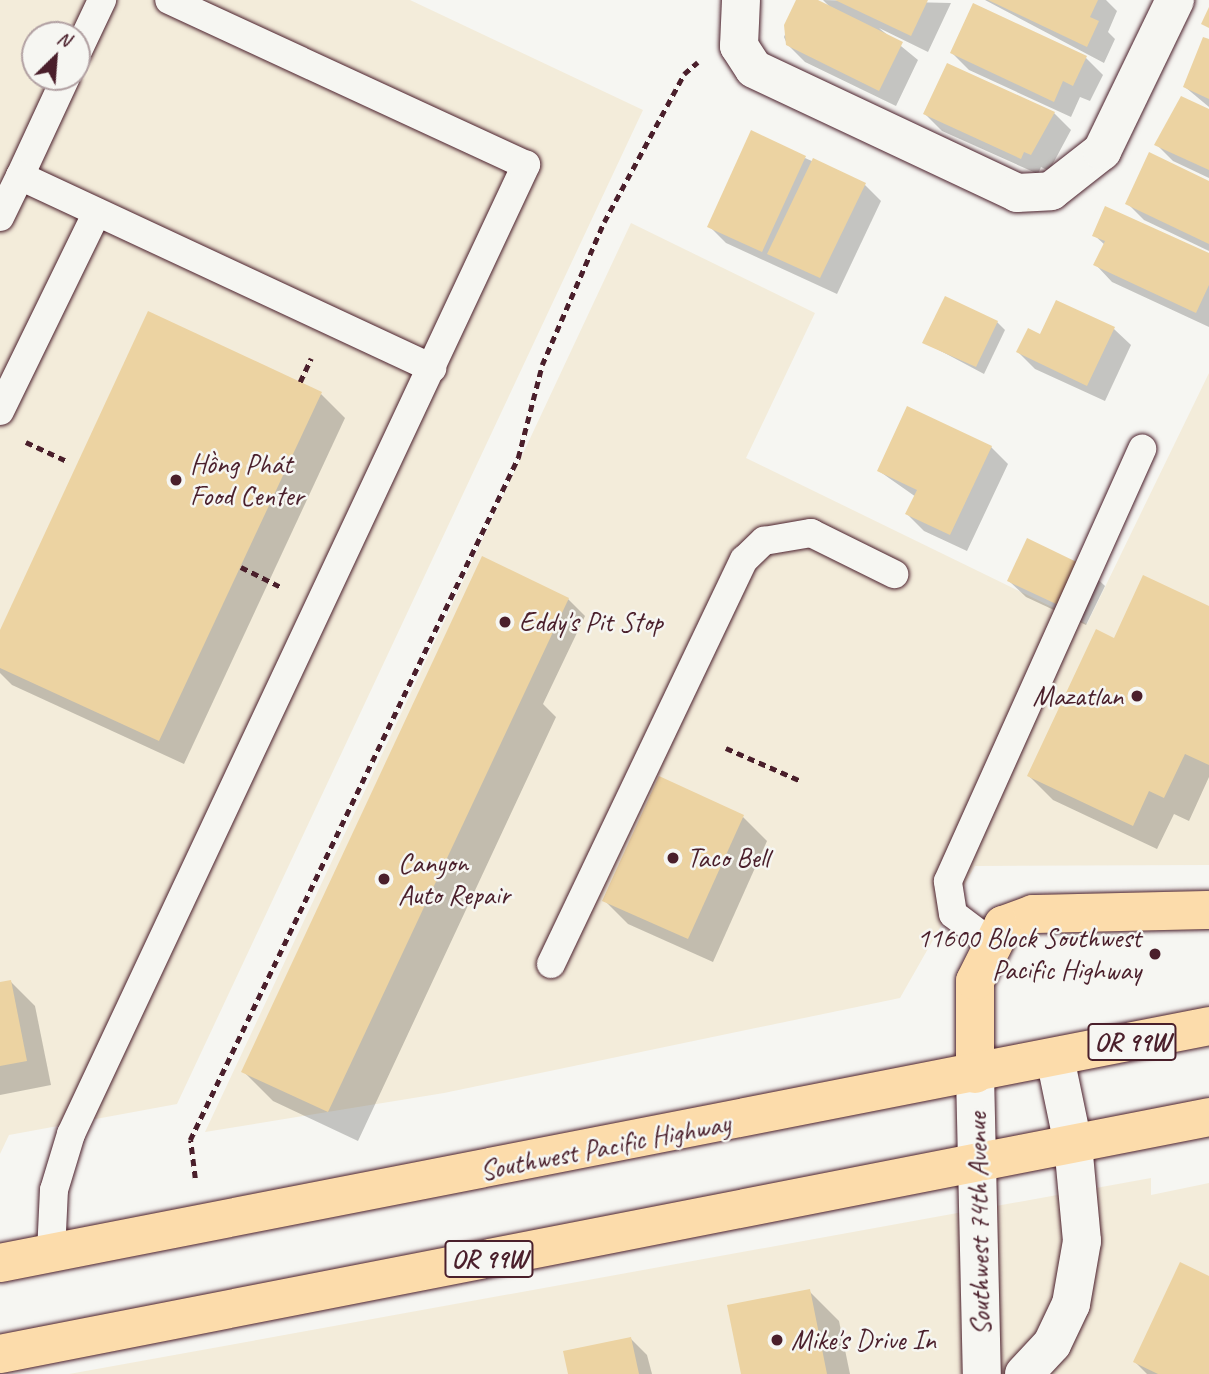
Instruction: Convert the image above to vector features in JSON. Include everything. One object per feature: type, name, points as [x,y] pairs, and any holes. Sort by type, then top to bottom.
[{"type":"highway","points":[[975,1074],[973,991],[990,942],[1003,925],[1033,914],[1209,909]]},
{"type":"highway","name":"Southwest Pacific Highway","points":[[0,1263],[1209,1026]]},
{"type":"highway","name":"OR 99W","points":[[0,1354],[1209,1117]]},
{"type":"street","points":[[741,0],[739,46],[754,69],[1017,193],[1051,191],[1102,151],[1175,0]]},
{"type":"street","points":[[1024,1374],[1052,1344],[1078,1277],[1081,1206],[1073,1144],[1055,1058]]},
{"type":"street","name":"Southwest 74th Avenue","points":[[975,1074],[982,1374]]},
{"type":"lane","points":[[91,23],[102,0]]},
{"type":"lane","points":[[51,1253],[54,1190],[71,1134],[526,165],[169,0]]},
{"type":"lane","points":[[0,217],[59,91]]},
{"type":"lane","points":[[20,176],[432,368]]},
{"type":"lane","points":[[0,411],[97,212]]},
{"type":"lane","points":[[990,942],[953,914],[948,881],[1142,449]]},
{"type":"lane","points":[[551,964],[744,560],[764,541],[811,533],[894,574]]},
{"type":"path","points":[[201,1225],[190,1140],[518,458],[542,365],[604,222],[684,74],[707,57]]},
{"type":"path","points":[[22,440],[67,461]]},
{"type":"path","points":[[726,748],[801,781]]},
{"type":"shaded area","points":[[0,0],[410,0],[643,110],[177,1104],[9,1135],[0,1154]]},
{"type":"shaded area","points":[[631,223],[815,313],[746,458],[1087,624],[1209,373],[1209,865],[975,866],[900,998],[444,1093],[205,1132]]},
{"type":"shaded area","points":[[1151,1178],[1151,1195],[1209,1183],[1209,1374],[69,1374]]},
{"type":"building","points":[[796,0],[818,0],[903,42],[879,91],[786,45],[784,25]]},
{"type":"building","points":[[835,0],[928,0],[911,36]]},
{"type":"building","points":[[988,0],[1098,0],[1090,17],[1099,21],[1087,47]]},
{"type":"building","points":[[973,3],[1087,56],[1073,86],[1063,81],[1054,102],[950,53]]},
{"type":"building","points":[[1209,7],[1209,28],[1201,24]]},
{"type":"building","points":[[1203,37],[1209,39],[1209,99],[1183,87]]},
{"type":"building","points":[[947,63],[1055,112],[1031,155],[1024,152],[1021,159],[923,114]]},
{"type":"building","points":[[1181,96],[1209,109],[1209,170],[1154,145]]},
{"type":"building","points":[[751,130],[806,156],[762,252],[707,227]]},
{"type":"building","points":[[1149,152],[1209,181],[1209,244],[1125,204]]},
{"type":"building","points":[[813,158],[866,183],[820,278],[767,254]]},
{"type":"building","points":[[1105,206],[1209,253],[1209,285],[1196,313],[1093,265],[1105,241],[1092,236]]},
{"type":"building","points":[[945,296],[998,321],[976,367],[922,343]]},
{"type":"building","points":[[1056,300],[1115,327],[1087,386],[1016,352],[1028,328],[1040,334]]},
{"type":"building","name":"Hồng Phát Food Center","points":[[148,311],[322,392],[159,741],[0,668],[0,630]]},
{"type":"building","points":[[907,406],[992,446],[950,535],[905,514],[917,490],[877,471]]},
{"type":"building","points":[[1027,538],[1089,568],[1069,610],[1007,581]]},
{"type":"building","name":"Canyon Auto Repair","points":[[482,556],[569,598],[328,1112],[241,1072]]},
{"type":"building","name":"Mazatlan","points":[[1143,575],[1209,606],[1209,765],[1185,754],[1164,798],[1149,791],[1133,826],[1027,776],[1096,629],[1114,638]]},
{"type":"building","name":"Taco Bell","points":[[659,776],[744,815],[688,939],[602,901]]},
{"type":"building","points":[[11,980],[27,1061],[0,1066],[0,982]]},
{"type":"building","points":[[1180,1262],[1209,1276],[1209,1374],[1158,1374],[1133,1362]]},
{"type":"building","name":"Mike's Drive In","points":[[810,1289],[827,1374],[741,1374],[727,1305]]},
{"type":"building","points":[[631,1337],[639,1374],[568,1374],[563,1351]]},
{"type":"place","name":"Hồng Phát Food Center","points":[[176,480]]},
{"type":"place","name":"Eddy's Pit Stop","points":[[505,622]]},
{"type":"place","name":"Mazatlan","points":[[1137,696]]},
{"type":"place","name":"Taco Bell","points":[[673,858]]},
{"type":"place","name":"Canyon Auto Repair","points":[[384,879]]},
{"type":"place","name":"11600 Block Southwest Pacific Highway","points":[[1155,954]]},
{"type":"place","name":"Mike's Drive In","points":[[777,1340]]}]
